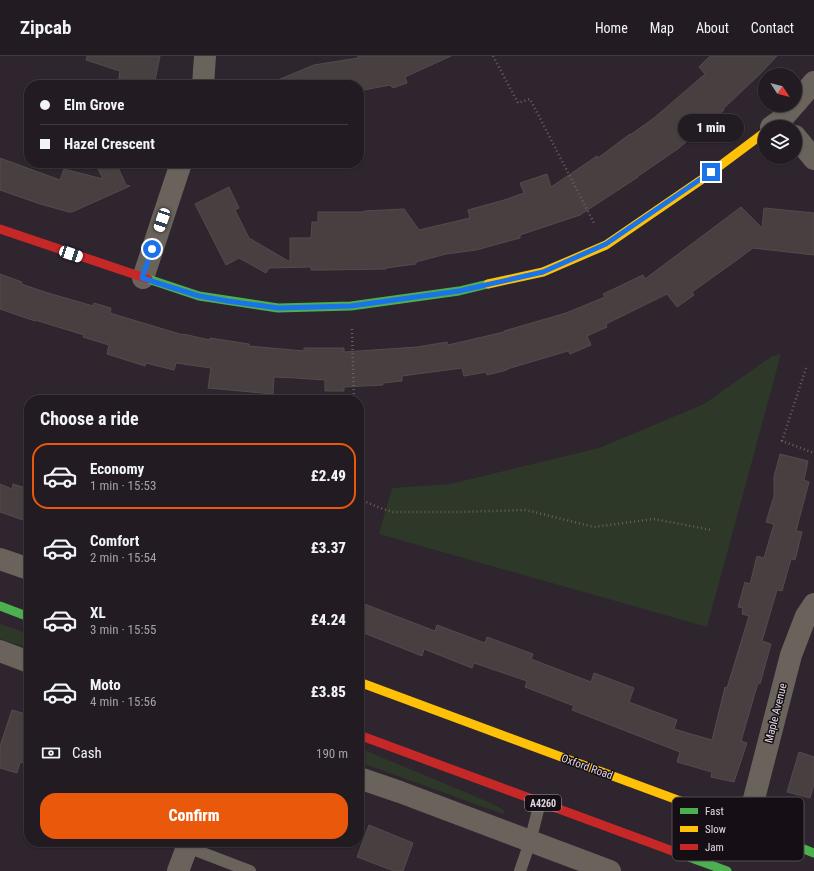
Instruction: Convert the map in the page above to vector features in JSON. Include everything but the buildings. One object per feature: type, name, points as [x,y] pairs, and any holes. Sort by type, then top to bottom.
[{"type":"street","points":[[203,80],[205,56]]},
{"type":"street","points":[[0,229],[199,296],[278,308],[351,306],[459,291],[543,272],[606,244],[701,180],[782,119],[814,82]]},
{"type":"street","points":[[802,144],[814,159]]},
{"type":"street","points":[[142,278],[179,168]]},
{"type":"street","points":[[0,559],[24,567]]},
{"type":"street","name":"Maple Avenue","points":[[754,797],[791,654],[806,616],[814,604]]},
{"type":"street","points":[[0,606],[24,614]]},
{"type":"street","points":[[0,651],[24,660]]},
{"type":"street","name":"Oxford Road","points":[[364,684],[672,798]]},
{"type":"street","name":"A4260","points":[[364,737],[672,851]]},
{"type":"street","points":[[364,780],[610,871]]},
{"type":"street","points":[[178,871],[182,847]]},
{"type":"street","name":"Oxford Road","points":[[804,849],[814,853]]},
{"type":"street","name":"A4260","points":[[700,861],[727,871]]},
{"type":"lane","points":[[520,871],[530,842],[540,802]]},
{"type":"lane","points":[[190,847],[250,871]]},
{"type":"path","points":[[493,56],[518,103],[530,99],[606,244]]},
{"type":"path","points":[[351,306],[354,395]]},
{"type":"path","points":[[806,368],[782,441],[814,453]]},
{"type":"path","points":[[364,501],[393,512],[526,510],[594,527],[654,519],[712,530]]},
{"type":"green space","points":[[781,354],[707,627],[379,534],[392,488],[450,484],[599,448],[704,404],[772,356]]},
{"type":"green space","points":[[0,624],[24,632],[24,646],[0,639]]},
{"type":"green space","points":[[364,750],[491,803],[504,810],[503,814],[364,764]]},
{"type":"traffic: fast","points":[[148,279],[199,296],[278,308],[351,306],[459,291],[488,284]]},
{"type":"traffic: fast","points":[[0,606],[24,615]]},
{"type":"traffic: fast","points":[[804,849],[814,853]]},
{"type":"traffic: fast","points":[[700,861],[727,871]]},
{"type":"traffic: slow","points":[[488,284],[543,272],[606,245],[701,180],[758,137]]},
{"type":"traffic: slow","points":[[364,684],[672,798]]},
{"type":"traffic: jam","points":[[0,229],[148,279]]},
{"type":"traffic: jam","points":[[364,737],[672,851]]},
{"type":"route","points":[[152,249],[142,278],[199,296],[278,308],[351,306],[459,291],[543,272],[606,244],[711,172]]}]
